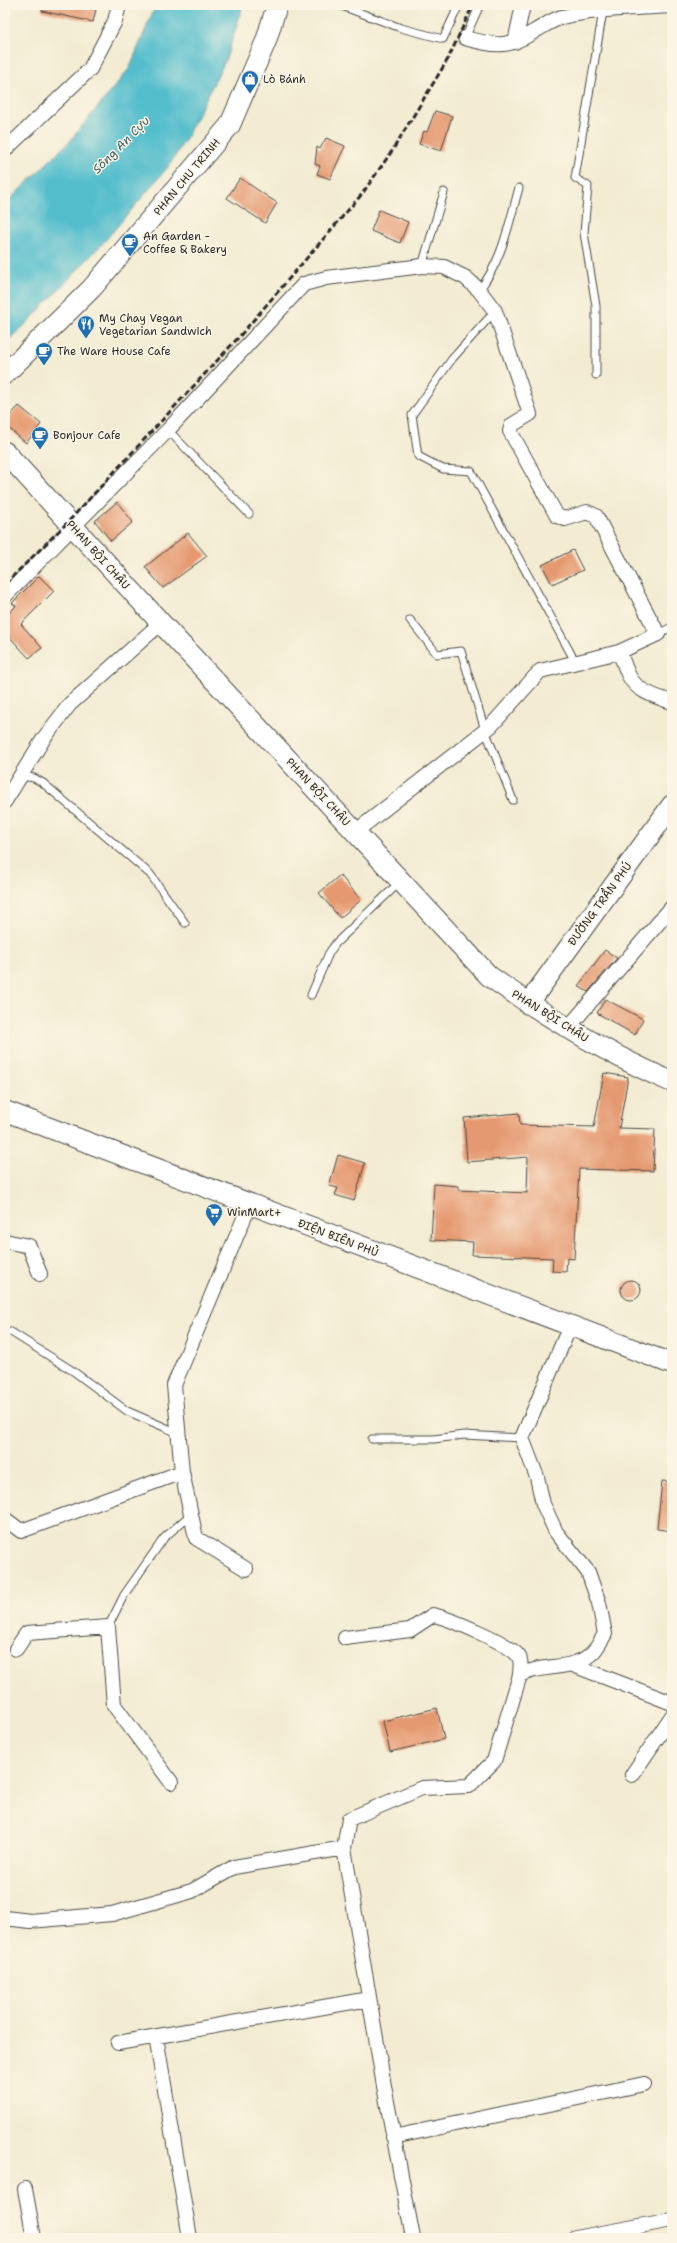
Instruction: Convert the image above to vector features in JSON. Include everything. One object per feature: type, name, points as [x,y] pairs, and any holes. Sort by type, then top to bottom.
[{"type":"street","points":[[5,150],[90,69],[115,21],[119,5]]},
{"type":"street","name":"PHAN CHU TRINH","points":[[5,374],[92,288],[230,125],[266,41],[277,5]]},
{"type":"street","points":[[515,42],[522,5]]},
{"type":"street","points":[[465,38],[496,46],[515,42],[552,21],[603,11],[672,6]]},
{"type":"street","points":[[5,596],[168,430],[304,284],[326,278],[422,266],[444,267],[466,278],[495,311],[530,414],[512,425],[510,432],[557,516],[565,519],[587,512],[596,516],[658,634],[619,652],[540,671],[485,730],[355,832]]},
{"type":"street","name":"PHAN BỘI CHÂU","points":[[5,452],[161,624],[489,976],[528,1004],[568,1028],[633,1065],[672,1082]]},
{"type":"street","points":[[5,801],[44,738],[70,704],[161,624]]},
{"type":"street","points":[[619,652],[629,676],[637,686],[647,693],[672,702]]},
{"type":"street","name":"ĐƯỜNG TRẦN PHÚ","points":[[528,1004],[672,805]]},
{"type":"street","points":[[568,1028],[672,907]]},
{"type":"street","name":"ĐIỆN BIÊN PHỦ","points":[[5,1111],[672,1364]]},
{"type":"street","points":[[246,1568],[196,1538],[182,1472],[174,1385],[250,1204]]},
{"type":"street","points":[[5,1241],[28,1246],[40,1274]]},
{"type":"street","points":[[520,1675],[531,1670],[573,1665],[592,1652],[605,1634],[599,1604],[588,1572],[556,1532],[543,1504],[538,1477],[522,1438],[570,1326]]},
{"type":"street","points":[[5,1519],[20,1531],[182,1472]]},
{"type":"street","points":[[346,1638],[410,1630],[433,1615],[444,1617],[505,1645],[516,1653],[520,1659],[520,1675],[494,1761],[469,1786],[422,1788],[349,1819],[344,1848],[393,2137],[413,2238]]},
{"type":"street","points":[[16,1649],[27,1633],[108,1627],[114,1704],[170,1782]]},
{"type":"street","points":[[573,1665],[672,1703]]},
{"type":"street","points":[[632,1774],[672,1716]]},
{"type":"street","points":[[5,1918],[30,1921],[112,1914],[192,1891],[234,1867],[344,1848]]},
{"type":"street","points":[[118,2043],[369,1999]]},
{"type":"street","points":[[156,2037],[190,2238]]},
{"type":"street","points":[[393,2137],[644,2084]]},
{"type":"street","points":[[25,2189],[34,2238]]},
{"type":"street","points":[[575,2238],[672,2220]]},
{"type":"lane","points":[[339,5],[401,28],[443,39],[459,5]]},
{"type":"lane","points":[[465,38],[480,5]]},
{"type":"lane","points":[[596,375],[596,306],[584,233],[588,186],[575,178],[603,11]]},
{"type":"lane","points":[[478,290],[490,276],[503,244],[519,188]]},
{"type":"lane","points":[[422,266],[444,192]]},
{"type":"lane","points":[[495,311],[452,359],[412,415],[418,456],[443,469],[470,471],[576,663]]},
{"type":"lane","points":[[168,430],[250,514]]},
{"type":"lane","points":[[410,620],[437,654],[461,651],[485,730],[513,800]]},
{"type":"lane","points":[[658,634],[672,626]]},
{"type":"lane","points":[[20,776],[34,778],[43,783],[150,874],[185,923]]},
{"type":"lane","points":[[311,995],[329,953],[336,943],[400,882]]},
{"type":"lane","points":[[11,1332],[72,1371],[126,1411],[179,1433]]},
{"type":"lane","points":[[372,1439],[434,1439],[464,1435],[522,1438]]},
{"type":"lane","points":[[108,1627],[124,1594],[164,1538],[191,1514]]},
{"type":"water","name":"Sông An Cựu","points":[[156,5],[243,5],[226,59],[185,140],[168,167],[104,242],[26,324],[5,343],[5,204],[70,141],[129,69]]},
{"type":"building","points":[[43,5],[97,5],[93,22],[42,11]]},
{"type":"building","points":[[435,111],[452,116],[441,151],[419,144],[424,131],[427,132]]},
{"type":"building","points":[[326,138],[345,146],[330,179],[317,174],[320,166],[315,164],[317,147],[320,149]]},
{"type":"building","points":[[240,178],[277,203],[265,223],[227,198]]},
{"type":"building","points":[[379,210],[408,222],[400,243],[371,231]]},
{"type":"building","points":[[19,406],[41,424],[26,443],[5,425],[5,421]]},
{"type":"building","points":[[117,502],[133,522],[111,541],[95,521]]},
{"type":"building","points":[[188,533],[207,556],[163,588],[145,567]]},
{"type":"building","points":[[573,550],[583,570],[552,584],[542,565]]},
{"type":"building","points":[[39,576],[54,591],[21,624],[42,648],[29,658],[5,632],[5,617],[16,606],[12,603]]},
{"type":"building","points":[[340,875],[361,900],[340,918],[319,893]]},
{"type":"building","points":[[605,950],[617,958],[588,992],[578,986]]},
{"type":"building","points":[[605,999],[643,1019],[635,1035],[597,1013]]},
{"type":"building","points":[[604,1073],[628,1077],[619,1128],[655,1129],[653,1171],[579,1169],[574,1259],[567,1258],[566,1272],[552,1271],[553,1258],[472,1255],[473,1242],[431,1240],[434,1184],[458,1186],[458,1190],[527,1193],[528,1157],[467,1162],[464,1118],[519,1113],[520,1125],[594,1127]]},
{"type":"building","points":[[338,1155],[365,1163],[354,1201],[335,1195],[338,1188],[329,1186]]},
{"type":"building","points":[[631,1280],[638,1283],[641,1290],[638,1297],[631,1300],[624,1297],[621,1290],[624,1283]]},
{"type":"building","points":[[662,1481],[672,1482],[672,1531],[657,1529]]},
{"type":"building","points":[[437,1708],[444,1739],[390,1752],[383,1721]]},
{"type":"railway","points":[[5,584],[68,522],[238,338],[362,194],[392,151],[448,59],[473,5]]},
{"type":"place","name":"Lò Bánh","points":[[250,94]]},
{"type":"place","name":"An Garden - Coffee & Bakery","points":[[130,257]]},
{"type":"place","name":"My Chay Vegan Vegetarian Sandwich","points":[[86,339]]},
{"type":"place","name":"The Ware House Cafe","points":[[44,366]]},
{"type":"place","name":"Bonjour Cafe","points":[[40,450]]},
{"type":"place","name":"WinMart+","points":[[214,1227]]}]
